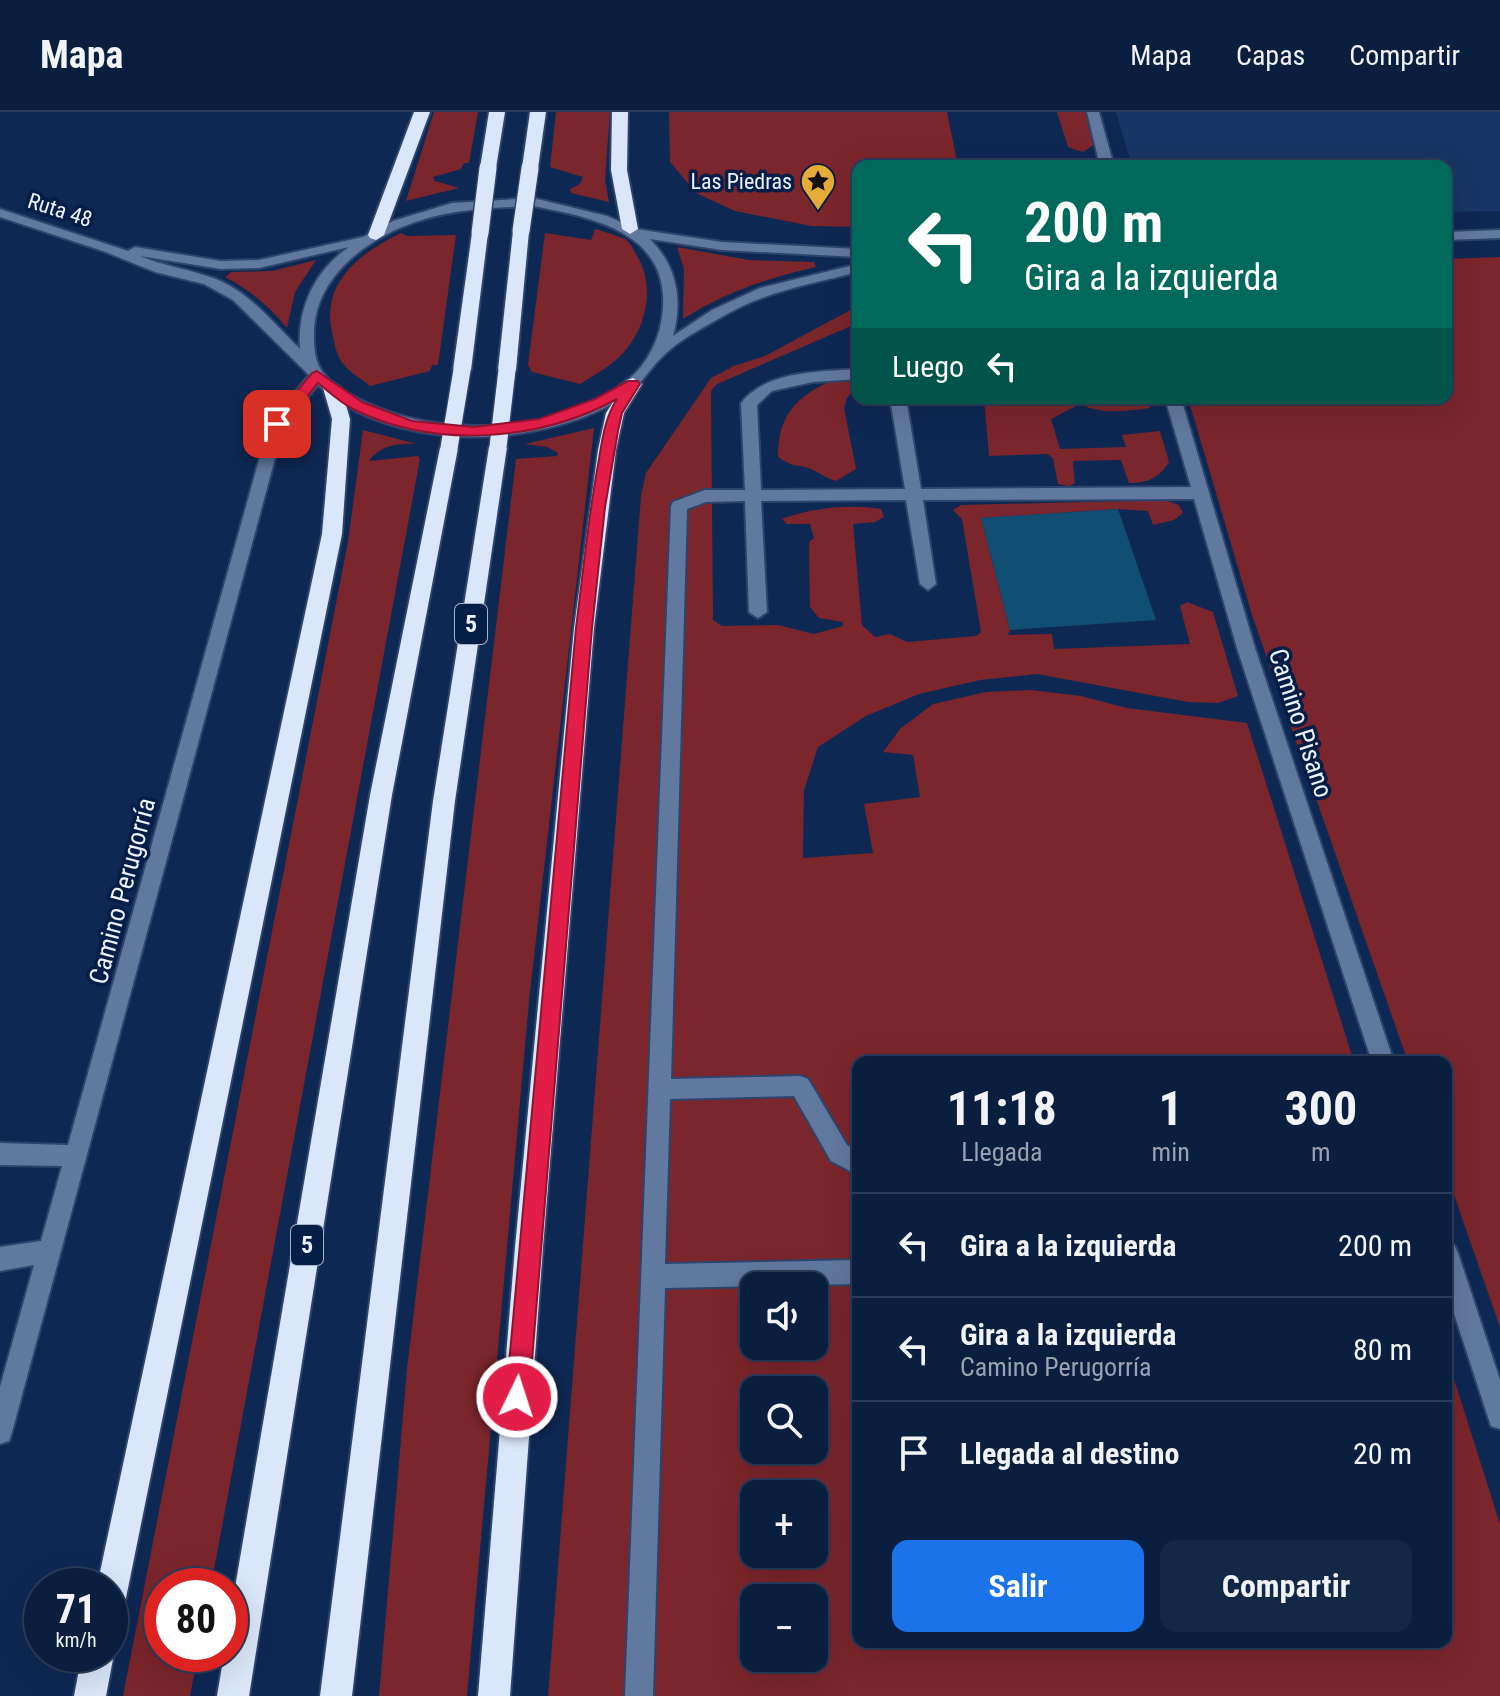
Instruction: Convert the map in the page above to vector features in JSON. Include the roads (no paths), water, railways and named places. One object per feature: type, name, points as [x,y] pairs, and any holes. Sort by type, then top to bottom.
[{"type":"highway","points":[[373,236],[422,112]]},
{"type":"highway","name":"5","points":[[233,1696],[381,795],[462,370],[497,112]]},
{"type":"highway","name":"5","points":[[336,1696],[444,801],[498,447],[521,231],[538,112]]},
{"type":"highway","points":[[620,112],[619,170],[633,231]]},
{"type":"highway","points":[[116,1568],[332,534],[341,419],[321,378]]},
{"type":"highway","points":[[494,1696],[529,1247],[584,628],[607,450],[615,413],[633,384]]},
{"type":"highway","points":[[90,1696],[95,1672]]},
{"type":"street","points":[[1093,112],[1105,160]]},
{"type":"street","points":[[108,248],[221,265],[259,264],[373,236],[421,216],[476,204],[533,202],[586,212],[633,231],[722,246],[852,253]]},
{"type":"street","name":"Ruta 48","points":[[0,213],[108,248]]},
{"type":"street","points":[[633,231],[652,248],[664,270],[671,293],[670,323],[660,351]]},
{"type":"street","points":[[1452,236],[1500,234]]},
{"type":"street","points":[[321,378],[305,339],[310,301],[333,267],[373,236]]},
{"type":"street","points":[[108,248],[160,269],[209,281],[238,297],[321,378],[357,405],[410,425],[474,432],[540,424],[600,403],[633,384],[660,351],[717,313],[765,291],[852,269]]},
{"type":"street","points":[[758,612],[749,403],[767,387],[813,377],[852,374]]},
{"type":"street","name":"Camino Perugorría","points":[[0,1432],[277,424],[321,378]]},
{"type":"street","points":[[899,404],[928,584]]},
{"type":"street","name":"Camino Pisano","points":[[1175,404],[1246,648],[1381,1056]]},
{"type":"street","points":[[639,1696],[679,506],[705,496],[1201,493]]},
{"type":"street","points":[[660,1089],[800,1086],[839,1153],[852,1161]]},
{"type":"street","points":[[0,1154],[76,1156]]},
{"type":"street","points":[[0,1259],[50,1251]]},
{"type":"street","points":[[653,1276],[852,1272]]},
{"type":"street","points":[[1452,1273],[1500,1417]]},
{"type":"place","name":"Las Piedras","points":[[818,212]]}]
